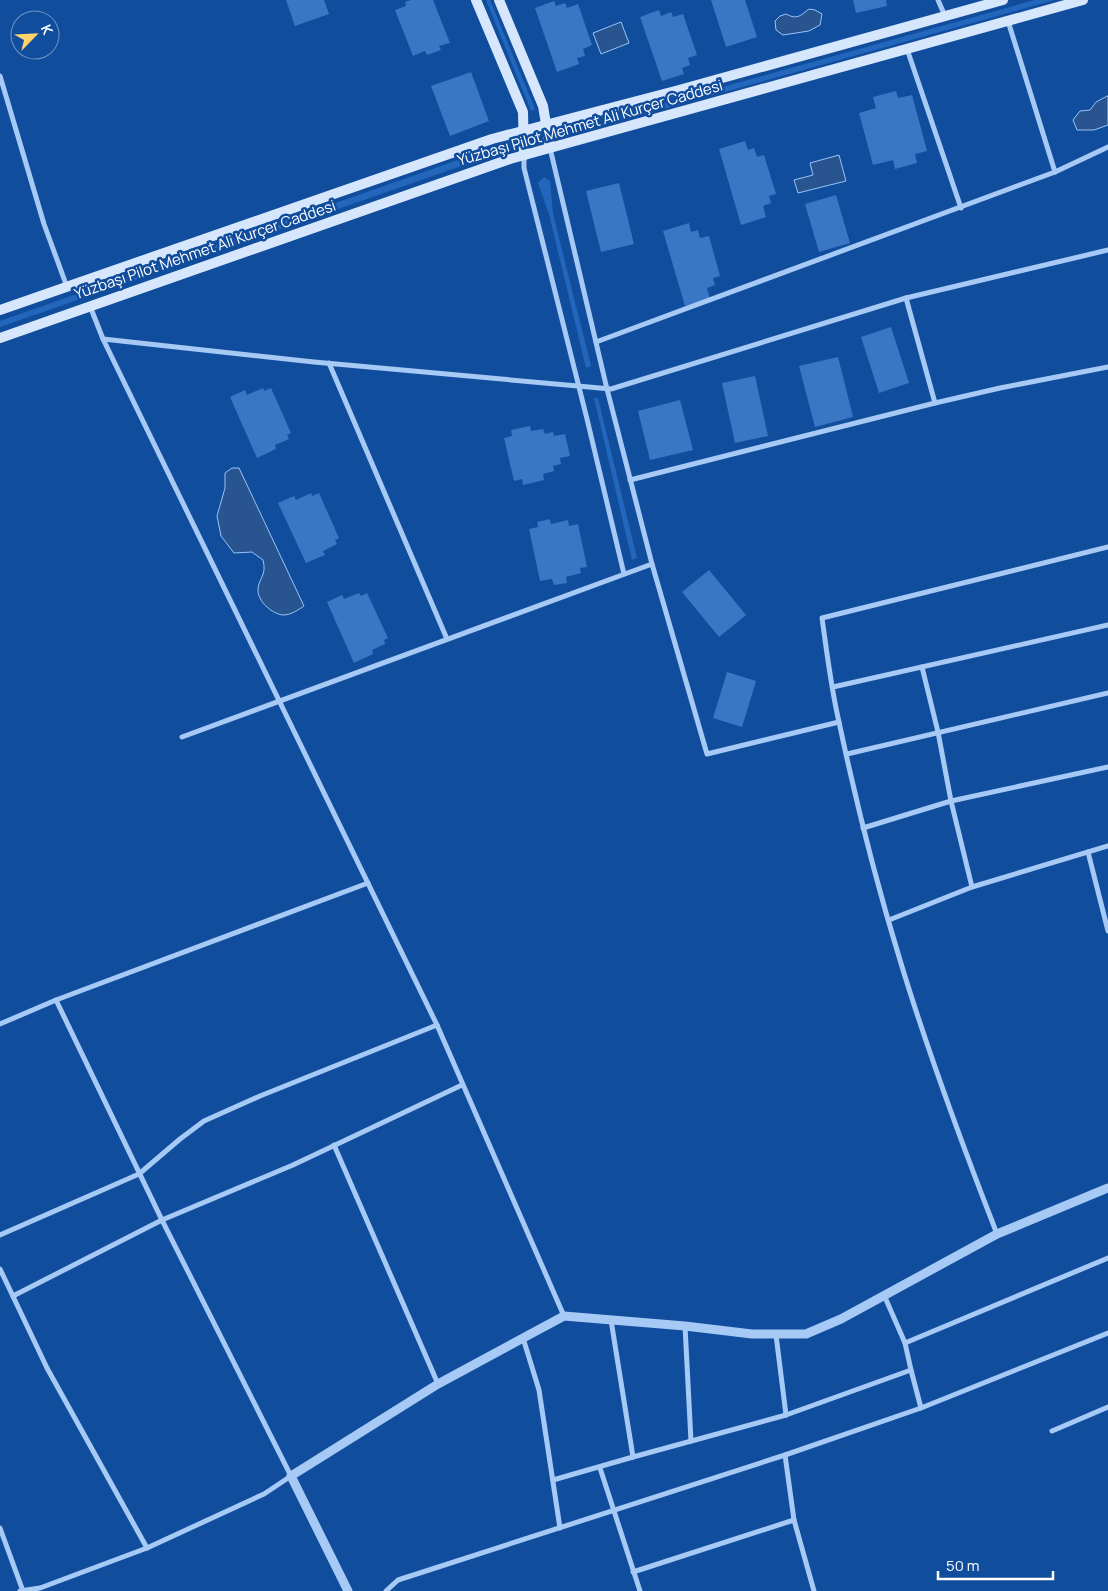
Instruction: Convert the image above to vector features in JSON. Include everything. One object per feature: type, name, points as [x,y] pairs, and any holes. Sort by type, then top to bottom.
[{"type":"main road","points":[[476,0],[523,112],[524,155]]},
{"type":"main road","points":[[499,0],[543,106],[550,148]]},
{"type":"main road","name":"Yüzbaşı Pilot Mehmet Ali Kurçer Caddesi","points":[[0,310],[492,139],[679,90],[1003,0]]},
{"type":"main road","name":"Yüzbaşı Pilot Mehmet Ali Kurçer Caddesi","points":[[0,338],[497,163],[1083,0]]},
{"type":"street","points":[[938,0],[945,16]]},
{"type":"street","points":[[1008,21],[1055,172]]},
{"type":"street","points":[[907,48],[961,208]]},
{"type":"street","points":[[0,76],[44,224],[67,287]]},
{"type":"street","points":[[550,148],[630,480],[652,564],[707,754],[839,722]]},
{"type":"street","points":[[596,342],[961,208],[1055,172],[1108,148]]},
{"type":"street","points":[[524,155],[524,168],[624,574]]},
{"type":"street","points":[[103,339],[611,389],[906,298],[1108,250]]},
{"type":"street","points":[[906,298],[935,403]]},
{"type":"street","points":[[90,305],[103,339],[437,1024],[564,1316]]},
{"type":"street","points":[[329,362],[447,639]]},
{"type":"street","points":[[630,480],[935,403],[1108,367]]},
{"type":"street","points":[[997,1234],[954,1120],[900,962],[888,920],[863,828],[839,722],[822,618],[1108,547]]},
{"type":"street","points":[[182,737],[652,564]]},
{"type":"street","points":[[833,687],[1108,625]]},
{"type":"street","points":[[922,667],[972,887]]},
{"type":"street","points":[[847,754],[1108,693]]},
{"type":"street","points":[[863,828],[951,801],[1108,766]]},
{"type":"street","points":[[888,920],[972,887],[1108,846]]},
{"type":"street","points":[[1088,852],[1108,931]]},
{"type":"street","points":[[0,1024],[56,1000],[368,883]]},
{"type":"street","points":[[56,1000],[139,1174],[348,1591]]},
{"type":"street","points":[[0,1235],[139,1174],[204,1121],[260,1096],[437,1024]]},
{"type":"street","points":[[13,1296],[162,1220],[293,1165],[462,1085]]},
{"type":"street","points":[[334,1145],[438,1384]]},
{"type":"street","points":[[0,1528],[21,1591],[41,1589],[147,1548],[264,1494],[438,1384],[564,1316],[776,1335],[806,1334],[842,1319],[997,1234],[1108,1188]]},
{"type":"street","points":[[905,1343],[1108,1258]]},
{"type":"street","points":[[0,1269],[47,1368],[147,1548]]},
{"type":"street","points":[[884,1295],[905,1343],[921,1408]]},
{"type":"street","points":[[611,1320],[633,1457]]},
{"type":"street","points":[[685,1326],[690,1441]]},
{"type":"street","points":[[386,1591],[398,1580],[785,1456],[921,1408],[1108,1333]]},
{"type":"street","points":[[776,1335],[786,1415]]},
{"type":"street","points":[[523,1338],[539,1390],[560,1528]]},
{"type":"street","points":[[553,1480],[786,1415],[911,1370]]},
{"type":"street","points":[[1052,1432],[1108,1407]]},
{"type":"street","points":[[785,1456],[794,1520],[814,1591]]},
{"type":"street","points":[[600,1468],[640,1591]]},
{"type":"street","points":[[633,1572],[794,1520]]},
{"type":"shaded area","points":[[486,0],[490,0],[535,109],[531,111]]},
{"type":"shaded area","points":[[1035,0],[1055,0],[624,120],[616,120],[622,115]]},
{"type":"shaded area","points":[[809,9],[822,14],[820,25],[809,31],[783,35],[776,30],[775,21],[780,16],[786,14],[793,17],[798,16]]},
{"type":"shaded area","points":[[621,22],[629,43],[601,54],[593,33]]},
{"type":"shaded area","points":[[1107,96],[1108,125],[1094,130],[1077,130],[1073,120],[1080,111],[1090,110],[1096,102]]},
{"type":"shaded area","points":[[509,142],[510,149],[0,327],[0,321]]},
{"type":"shaded area","points":[[839,155],[846,181],[798,193],[794,180],[813,175],[810,163]]},
{"type":"shaded area","points":[[544,177],[550,181],[553,214],[591,366],[586,368],[549,214],[538,183]]},
{"type":"shaded area","points":[[594,398],[598,398],[637,558],[632,560]]},
{"type":"shaded area","points":[[232,468],[239,468],[304,606],[297,611],[283,615],[274,612],[266,606],[258,594],[264,570],[263,560],[252,552],[234,553],[221,536],[217,516],[225,488],[225,473]]},
{"type":"building","points":[[286,0],[324,0],[329,14],[295,26]]},
{"type":"building","points":[[411,0],[433,0],[450,43],[439,46],[441,50],[427,55],[425,51],[413,56],[395,10],[406,6],[405,2]]},
{"type":"building","points":[[711,0],[745,0],[757,37],[726,47]]},
{"type":"building","points":[[853,0],[886,0],[887,6],[856,13]]},
{"type":"building","points":[[554,1],[556,6],[565,3],[567,8],[578,4],[592,45],[583,49],[585,56],[577,58],[579,64],[557,72],[535,8]]},
{"type":"building","points":[[659,10],[661,16],[671,12],[673,17],[683,14],[697,55],[688,58],[690,65],[682,68],[684,74],[662,81],[640,17]]},
{"type":"building","points":[[471,72],[489,121],[450,136],[431,86]]},
{"type":"building","points":[[896,91],[898,98],[912,95],[927,151],[915,154],[917,163],[895,169],[893,160],[873,165],[859,113],[876,108],[873,97]]},
{"type":"building","points":[[745,141],[748,150],[754,148],[757,157],[764,155],[776,194],[769,196],[771,203],[763,206],[766,217],[741,225],[719,149]]},
{"type":"building","points":[[619,183],[634,244],[601,252],[586,191]]},
{"type":"building","points":[[836,195],[850,243],[819,252],[805,204]]},
{"type":"building","points":[[689,223],[691,232],[698,230],[700,238],[709,236],[720,276],[713,278],[715,285],[707,288],[710,299],[685,306],[663,231]]},
{"type":"building","points":[[891,327],[909,383],[879,393],[861,337]]},
{"type":"building","points":[[838,357],[853,417],[815,427],[799,366]]},
{"type":"building","points":[[755,376],[768,436],[735,443],[722,383]]},
{"type":"building","points":[[263,388],[264,391],[271,388],[291,433],[287,435],[289,439],[275,445],[276,449],[257,458],[230,397],[245,390],[247,395]]},
{"type":"building","points":[[680,400],[693,450],[650,460],[638,411]]},
{"type":"building","points":[[530,426],[531,431],[543,429],[545,434],[553,432],[554,436],[565,434],[570,456],[560,458],[561,464],[553,466],[554,471],[543,474],[544,480],[523,485],[522,479],[514,481],[504,438],[512,436],[511,430]]},
{"type":"building","points":[[311,493],[312,496],[319,493],[339,538],[335,540],[337,544],[323,551],[325,555],[306,563],[278,503],[294,496],[296,500]]},
{"type":"building","points":[[550,519],[551,524],[568,520],[569,526],[578,524],[587,567],[580,568],[581,573],[566,577],[567,583],[554,585],[552,579],[540,581],[529,529],[538,527],[537,522]]},
{"type":"building","points":[[709,570],[746,615],[719,637],[682,592]]},
{"type":"building","points":[[359,593],[361,596],[367,593],[388,638],[384,640],[385,644],[372,650],[373,654],[354,663],[327,602],[342,595],[344,599]]},
{"type":"building","points":[[727,672],[756,681],[742,727],[713,718]]}]
